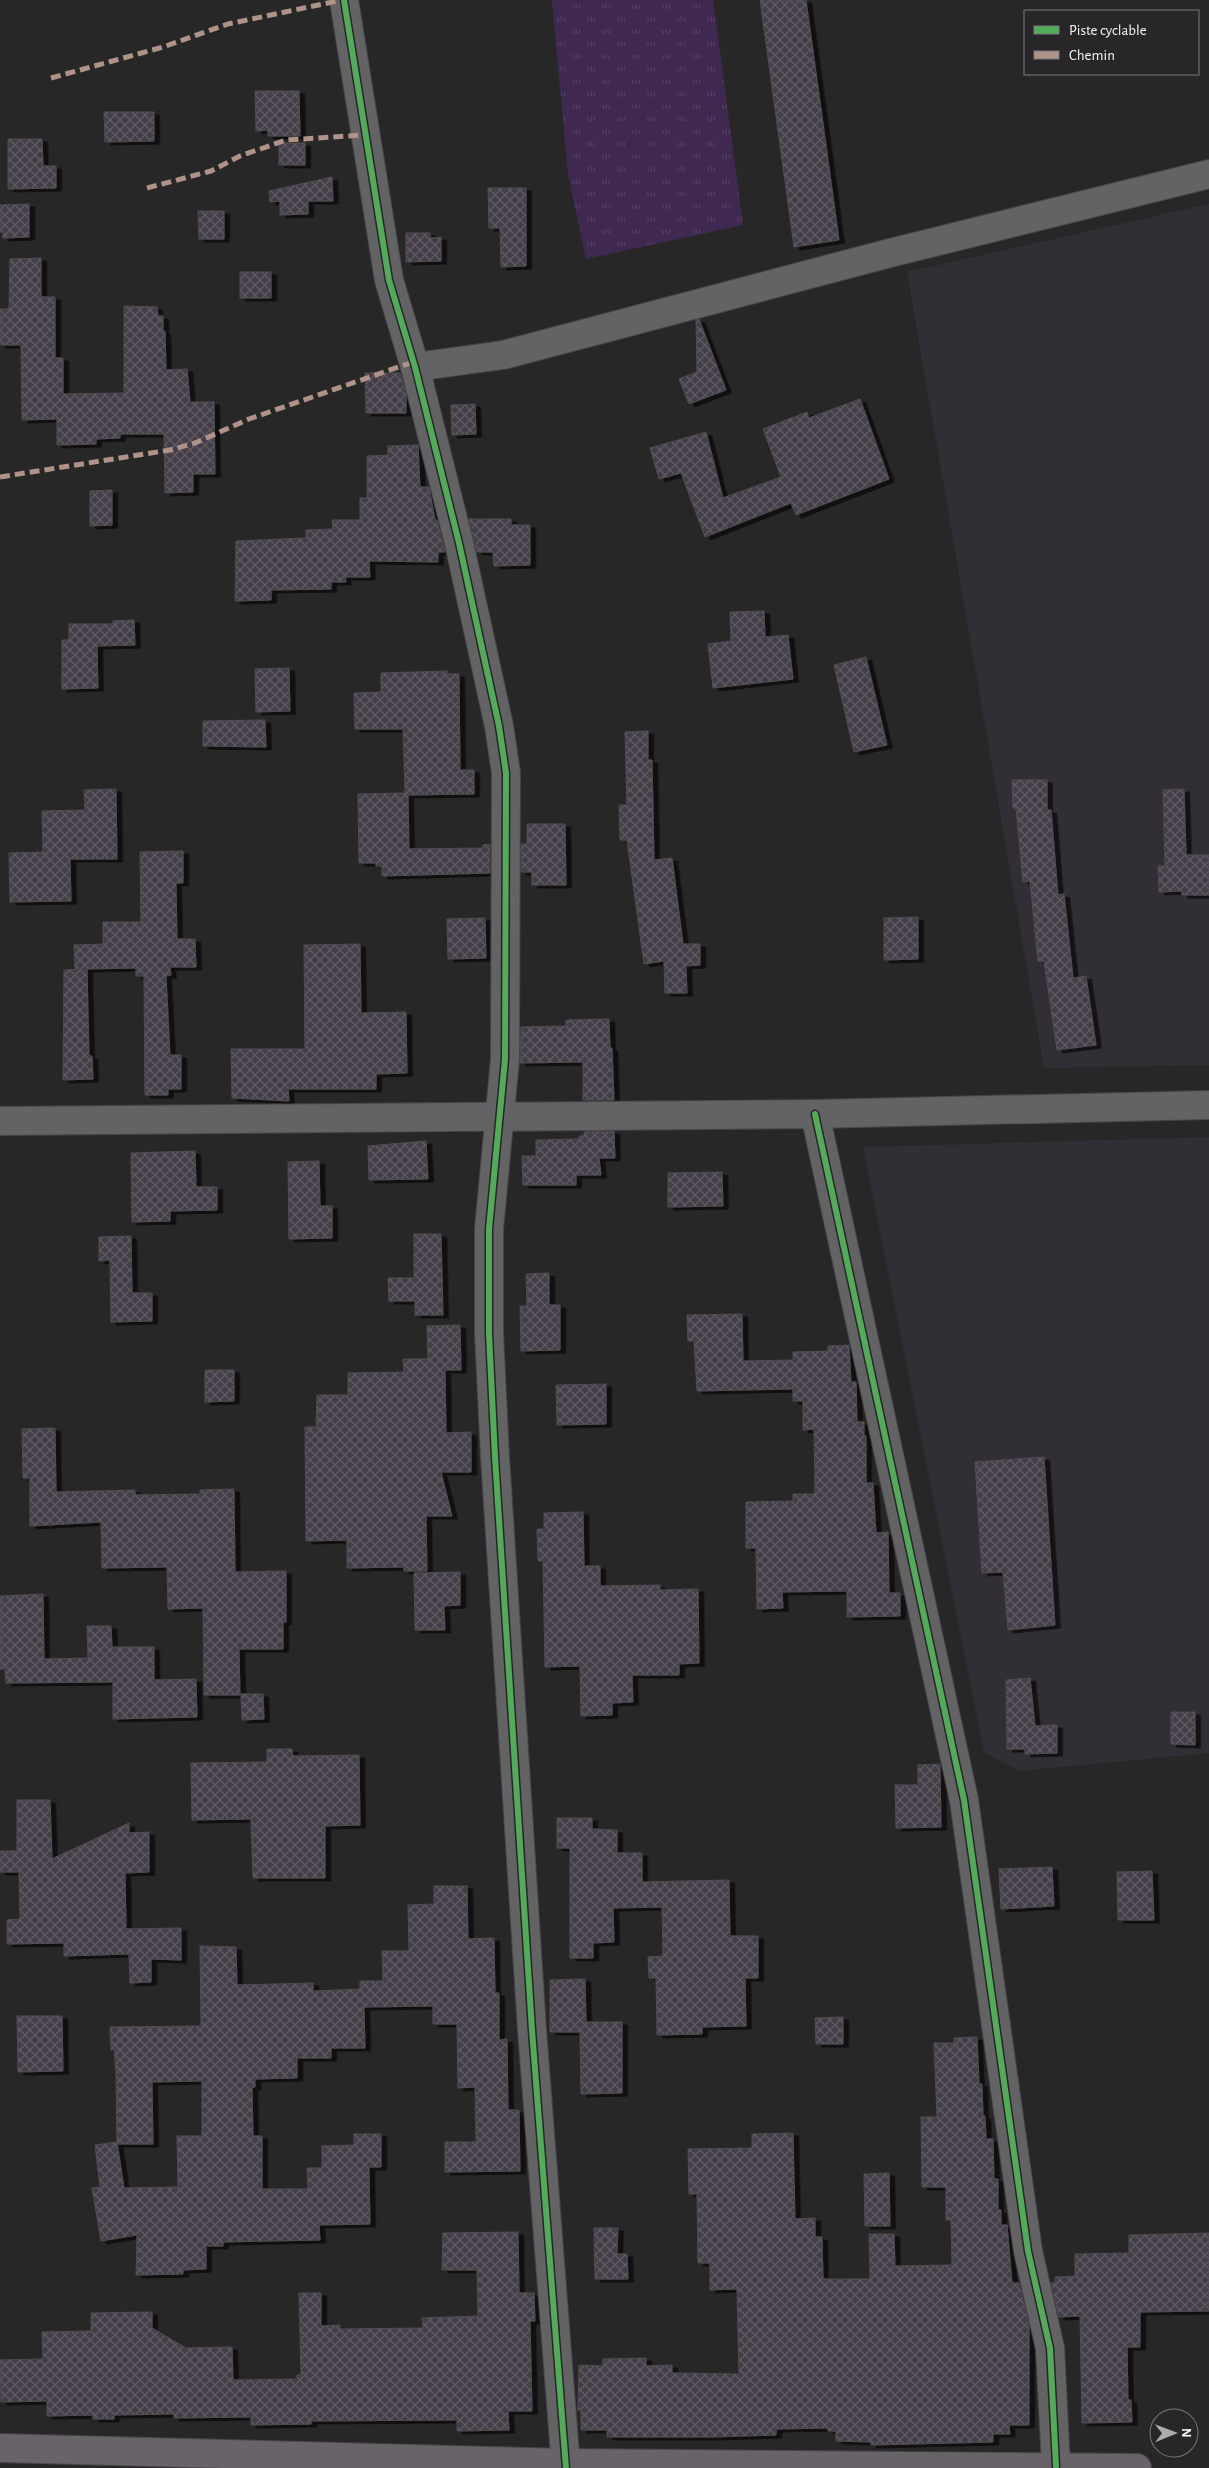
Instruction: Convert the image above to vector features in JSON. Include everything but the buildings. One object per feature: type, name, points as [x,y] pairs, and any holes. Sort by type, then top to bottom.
[{"type":"main road","points":[[0,2448],[565,2465],[1056,2466],[1137,2468]]},
{"type":"street","points":[[344,0],[389,280],[415,367],[459,543],[504,754],[506,784],[507,953],[505,1059],[489,1229],[489,1334],[495,1457],[532,2030],[565,2465]]},
{"type":"street","points":[[415,367],[503,355],[890,253],[1209,174]]},
{"type":"street","points":[[0,1121],[815,1114],[1209,1105]]},
{"type":"street","points":[[815,1114],[964,1800],[1028,2251],[1050,2348],[1056,2466]]},
{"type":"shaded area","points":[[1209,204],[1209,1065],[1044,1068],[907,272]]},
{"type":"shaded area","points":[[1209,1137],[1209,1753],[1019,1771],[984,1752],[863,1147]]},
{"type":"green space","points":[[552,0],[713,0],[743,225],[586,259],[568,175]]},
{"type":"marked path","points":[[51,78],[163,47],[228,24],[342,0]]},
{"type":"marked path","points":[[147,188],[211,171],[240,156],[286,140],[364,135]]},
{"type":"marked path","points":[[0,477],[170,450],[195,443],[249,419],[413,362]]},
{"type":"cycle path","points":[[344,0],[389,280],[415,367],[459,543],[499,726],[506,773],[505,1059],[489,1229],[489,1334],[495,1457],[532,2030],[566,2468]]},
{"type":"cycle path","points":[[815,1114],[964,1800],[1028,2251],[1050,2348],[1056,2466]]}]
